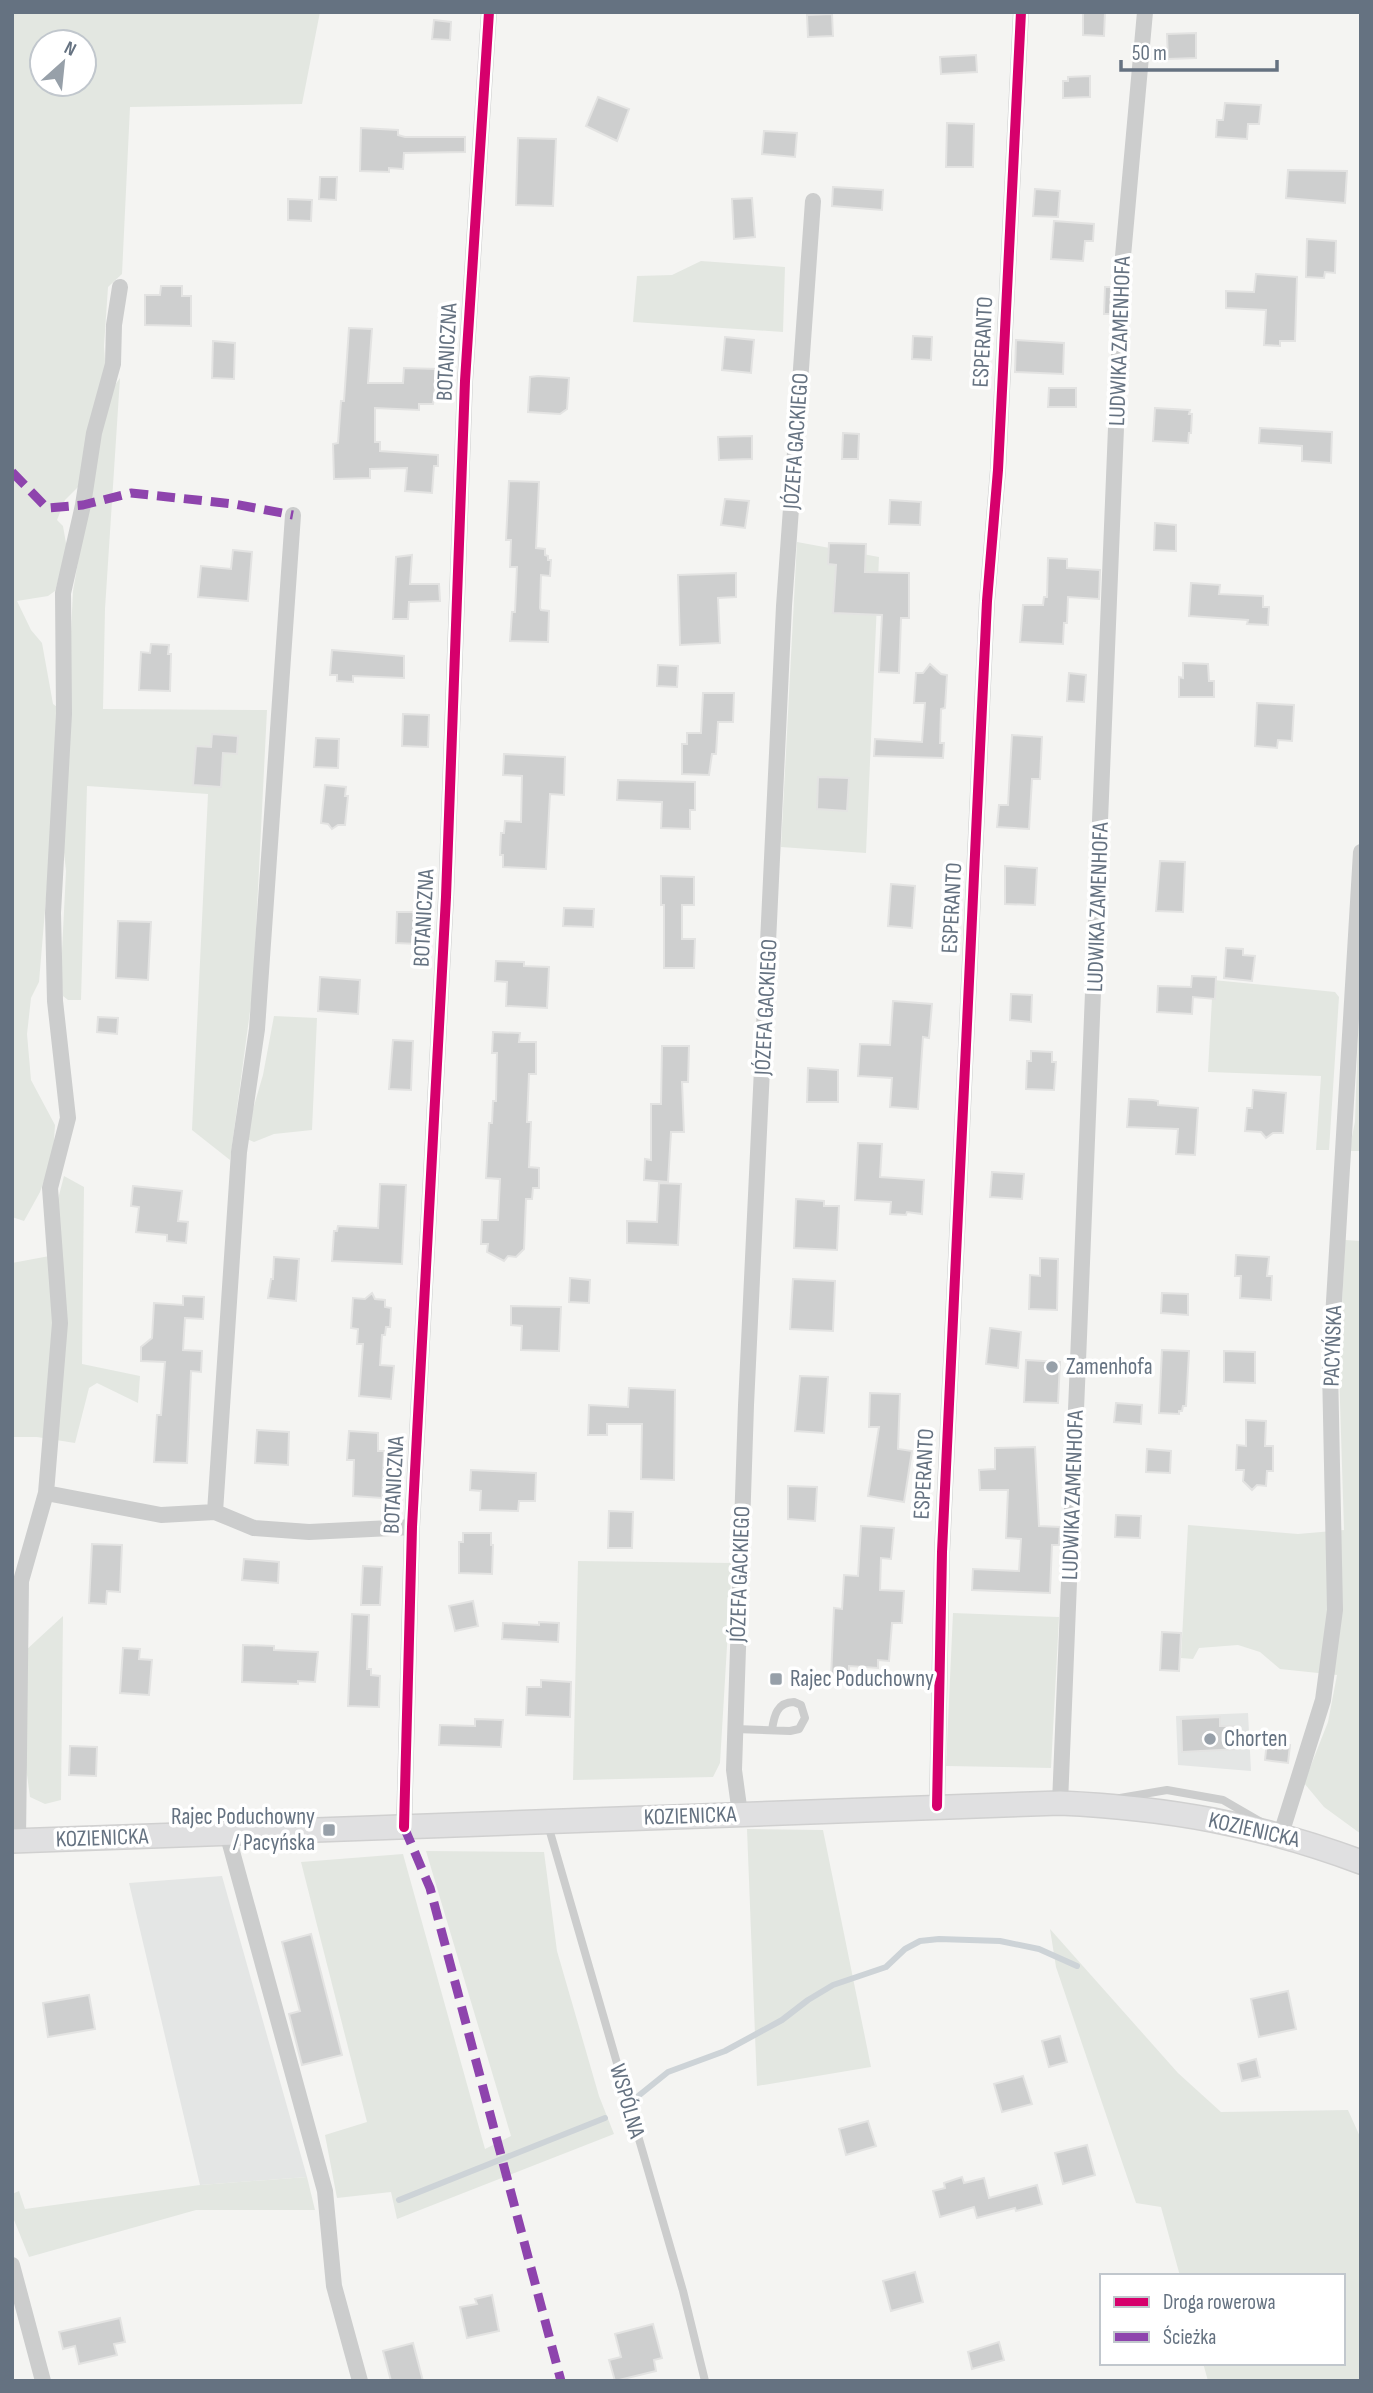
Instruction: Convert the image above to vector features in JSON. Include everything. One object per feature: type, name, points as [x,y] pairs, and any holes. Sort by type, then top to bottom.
[{"type":"main road","name":"KOZIENICKA","points":[[15,1841],[1060,1803],[1192,1816],[1281,1834],[1361,1862]]},
{"type":"street","name":"BOTANICZNA","points":[[404,1827],[412,1527],[446,897],[465,381],[489,12]]},
{"type":"street","name":"ESPERANTO","points":[[937,1806],[942,1539],[987,601],[998,456],[1021,12]]},
{"type":"street","name":"LUDWIKA ZAMENHOFA","points":[[1060,1803],[1123,257],[1145,12]]},
{"type":"street","name":"JÓZEFA GACKIEGO","points":[[740,1814],[734,1770],[746,1405],[784,606],[813,201]]},
{"type":"street","points":[[15,1841],[21,1581],[46,1493],[60,1323],[50,1188],[68,1118],[55,1001],[54,913],[64,714],[63,593],[83,505],[94,433],[113,365],[114,325],[120,287]]},
{"type":"street","points":[[215,1512],[239,1152],[257,1029],[293,515]]},
{"type":"street","name":"PACYŃSKA","points":[[1281,1834],[1323,1700],[1335,1610],[1330,1368],[1357,990],[1361,852]]},
{"type":"street","points":[[46,1493],[161,1516],[215,1512],[254,1528],[309,1532],[412,1527]]},
{"type":"street","points":[[227,1833],[325,2191],[334,2286],[360,2381]]},
{"type":"street","points":[[12,2265],[43,2381]]},
{"type":"lane","points":[[735,1729],[790,1731],[799,1729],[805,1718],[801,1706],[794,1702],[782,1704],[777,1710],[772,1730]]},
{"type":"lane","name":"WSPÓLNA","points":[[547,1821],[682,2291],[705,2381]]},
{"type":"shaded area","points":[[12,12],[320,12],[302,104],[130,107],[122,274],[108,287],[104,346],[106,377],[80,485],[65,500],[57,520],[63,526],[67,549],[55,591],[48,596],[17,601],[31,630],[42,643],[53,704],[67,714],[73,591],[103,416],[113,388],[120,378],[105,609],[103,709],[267,710],[253,989],[230,1160],[192,1130],[208,794],[87,786],[81,1000],[68,1000],[63,996],[61,971],[66,871],[62,834],[47,886],[39,982],[31,998],[27,1034],[31,1080],[55,1125],[53,1155],[40,1192],[24,1221],[12,1217]]},
{"type":"shaded area","points":[[701,261],[785,267],[783,332],[633,322],[637,276],[672,275]]},
{"type":"shaded area","points":[[797,542],[879,557],[866,853],[781,847]]},
{"type":"shaded area","points":[[1213,980],[1335,992],[1339,997],[1329,1150],[1316,1150],[1321,1076],[1208,1072]]},
{"type":"shaded area","points":[[1359,1004],[1361,1151],[1349,1151],[1355,1122]]},
{"type":"shaded area","points":[[274,1016],[317,1018],[312,1130],[274,1134],[254,1142],[247,1139]]},
{"type":"shaded area","points":[[64,1176],[84,1187],[82,1364],[140,1376],[138,1403],[97,1383],[89,1388],[75,1443],[37,1437],[12,1437],[12,1263],[60,1254],[57,1203]]},
{"type":"shaded area","points":[[1345,1240],[1361,1241],[1361,1834],[1324,1807],[1304,1783],[1328,1722],[1337,1675],[1280,1669],[1260,1652],[1238,1645],[1199,1648],[1193,1659],[1181,1658],[1188,1525],[1298,1534],[1344,1530],[1339,1370]]},
{"type":"shaded area","points":[[578,1561],[732,1563],[720,1763],[713,1777],[573,1780]]},
{"type":"shaded area","points":[[953,1613],[1059,1617],[1051,1768],[946,1766]]},
{"type":"shaded area","points":[[63,1616],[61,1800],[45,1804],[30,1797],[12,1663]]},
{"type":"shaded area","points":[[1248,1713],[1251,1771],[1178,1765],[1176,1716]]},
{"type":"shaded area","points":[[747,1829],[823,1830],[871,2067],[757,2086]]},
{"type":"shaded area","points":[[426,1851],[544,1852],[557,1951],[599,2096],[614,2134],[397,2219],[391,2192],[337,2198],[325,2135],[367,2122],[301,1862],[403,1854],[485,2149],[511,2136]]},
{"type":"shaded area","points":[[222,1876],[307,2177],[200,2185],[129,1883]]},
{"type":"shaded area","points":[[1050,1929],[1178,2073],[1221,2112],[1348,2110],[1361,2139],[1361,2381],[1208,2381],[1204,2365],[1345,2365],[1345,2274],[1179,2274],[1161,2207],[1136,2203],[1056,1967]]},
{"type":"shaded area","points":[[307,2177],[315,2210],[196,2210],[29,2257],[12,2215],[12,2194],[19,2191],[25,2209],[200,2185]]},
{"type":"building","points":[[1083,12],[1105,12],[1104,36],[1083,35]]},
{"type":"building","points":[[832,14],[833,36],[808,37],[807,15]]},
{"type":"building","points":[[434,20],[451,22],[450,40],[432,39]]},
{"type":"building","points":[[1196,33],[1196,58],[1168,59],[1167,34]]},
{"type":"building","points":[[976,55],[977,72],[941,74],[940,57]]},
{"type":"building","points":[[1090,76],[1090,97],[1063,98],[1063,81],[1068,81],[1068,77]]},
{"type":"building","points":[[598,97],[629,109],[617,141],[586,126]]},
{"type":"building","points":[[1225,103],[1261,105],[1259,124],[1248,124],[1247,139],[1216,137],[1217,120],[1223,120]]},
{"type":"building","points":[[947,123],[974,124],[973,167],[946,167]]},
{"type":"building","points":[[361,128],[398,130],[398,135],[405,137],[465,137],[465,152],[404,153],[403,169],[389,168],[389,172],[360,171]]},
{"type":"building","points":[[764,131],[797,133],[795,157],[762,154]]},
{"type":"building","points":[[518,138],[556,139],[553,206],[516,205]]},
{"type":"building","points":[[1288,170],[1347,171],[1345,203],[1286,198]]},
{"type":"building","points":[[320,177],[337,177],[336,200],[319,199]]},
{"type":"building","points":[[833,187],[883,190],[882,210],[832,206]]},
{"type":"building","points":[[1035,189],[1060,191],[1058,217],[1033,216]]},
{"type":"building","points":[[752,198],[755,237],[734,239],[732,199]]},
{"type":"building","points":[[288,199],[312,200],[311,221],[288,220]]},
{"type":"building","points":[[1054,221],[1094,224],[1093,241],[1085,241],[1083,261],[1051,259]]},
{"type":"building","points":[[1307,239],[1336,241],[1335,273],[1325,272],[1324,278],[1306,277]]},
{"type":"building","points":[[1256,274],[1297,277],[1295,341],[1280,341],[1280,346],[1264,345],[1266,310],[1226,308],[1226,291],[1254,292]]},
{"type":"building","points":[[161,286],[182,286],[182,296],[191,296],[191,326],[145,325],[145,295],[160,295]]},
{"type":"building","points":[[1105,287],[1111,287],[1110,314],[1104,314]]},
{"type":"building","points":[[349,328],[372,329],[368,383],[403,383],[404,368],[439,369],[439,388],[435,388],[433,404],[419,404],[419,410],[375,408],[375,442],[380,442],[380,451],[438,455],[438,466],[434,466],[432,493],[405,491],[407,468],[370,469],[370,478],[334,479],[333,444],[338,443],[341,401],[344,401]]},
{"type":"building","points":[[913,336],[932,337],[931,360],[912,359]]},
{"type":"building","points":[[725,337],[754,340],[751,373],[722,370]]},
{"type":"building","points":[[1016,340],[1064,343],[1063,374],[1015,372]]},
{"type":"building","points":[[213,341],[235,343],[234,379],[212,378]]},
{"type":"building","points":[[530,377],[569,378],[567,409],[560,414],[528,412]]},
{"type":"building","points":[[1049,388],[1076,388],[1076,407],[1048,407]]},
{"type":"building","points":[[1155,408],[1190,410],[1191,433],[1188,443],[1153,441]]},
{"type":"building","points":[[1260,428],[1332,432],[1331,463],[1302,461],[1302,446],[1259,443]]},
{"type":"building","points":[[843,433],[859,434],[858,459],[842,459]]},
{"type":"building","points":[[752,436],[752,459],[719,460],[718,437]]},
{"type":"building","points":[[509,481],[539,482],[536,548],[545,549],[545,555],[551,560],[550,576],[541,575],[540,608],[549,611],[548,642],[510,641],[512,612],[515,612],[517,567],[510,567],[511,540],[506,540]]},
{"type":"building","points":[[725,499],[749,501],[745,528],[721,525]]},
{"type":"building","points":[[890,500],[921,502],[920,525],[889,524]]},
{"type":"building","points":[[1155,523],[1176,525],[1176,551],[1154,550]]},
{"type":"building","points":[[829,543],[866,544],[865,572],[909,573],[909,618],[901,618],[899,673],[879,672],[882,615],[833,613],[836,565],[828,564]]},
{"type":"building","points":[[233,550],[252,552],[248,601],[198,597],[201,566],[231,569]]},
{"type":"building","points":[[412,555],[410,584],[439,584],[440,601],[409,602],[408,619],[393,619],[396,557]]},
{"type":"building","points":[[1048,558],[1067,559],[1067,568],[1100,570],[1099,599],[1068,597],[1063,644],[1020,642],[1023,605],[1043,605],[1044,597],[1047,597]]},
{"type":"building","points":[[736,573],[736,597],[718,598],[720,643],[680,645],[678,575]]},
{"type":"building","points":[[1191,583],[1220,585],[1219,594],[1263,596],[1263,607],[1269,607],[1268,625],[1247,624],[1248,620],[1189,616]]},
{"type":"building","points":[[151,644],[169,645],[170,691],[139,690],[141,652],[150,653]]},
{"type":"building","points":[[332,650],[404,656],[404,678],[353,676],[353,682],[337,681],[337,675],[330,675]]},
{"type":"building","points":[[1183,663],[1208,664],[1209,681],[1214,681],[1214,697],[1179,697],[1179,677],[1183,678]]},
{"type":"building","points":[[930,664],[941,674],[947,675],[945,708],[941,709],[940,743],[944,743],[943,758],[874,756],[875,739],[922,742],[925,703],[914,703],[916,673],[923,673]]},
{"type":"building","points":[[658,665],[678,666],[677,687],[657,686]]},
{"type":"building","points":[[1069,673],[1086,675],[1084,702],[1067,701]]},
{"type":"building","points":[[703,693],[734,693],[733,722],[718,722],[716,754],[712,754],[709,775],[682,774],[682,744],[687,744],[687,733],[701,733]]},
{"type":"building","points":[[1257,703],[1294,705],[1292,741],[1278,740],[1277,748],[1255,746]]},
{"type":"building","points":[[403,714],[429,715],[428,747],[402,746]]},
{"type":"building","points":[[212,734],[238,736],[237,754],[223,753],[221,787],[193,785],[196,746],[211,747]]},
{"type":"building","points":[[1012,735],[1042,737],[1040,779],[1032,779],[1029,829],[997,827],[999,805],[1008,805]]},
{"type":"building","points":[[316,738],[339,739],[338,768],[314,767]]},
{"type":"building","points":[[504,754],[565,757],[564,795],[550,794],[546,869],[503,867],[503,855],[500,855],[501,833],[504,833],[505,821],[521,822],[522,776],[503,775]]},
{"type":"building","points":[[818,777],[849,778],[847,811],[817,809]]},
{"type":"building","points":[[618,780],[695,782],[695,810],[690,810],[690,829],[661,828],[662,802],[617,800]]},
{"type":"building","points":[[325,785],[346,787],[345,796],[348,796],[345,825],[332,829],[328,824],[321,823]]},
{"type":"building","points":[[1160,861],[1185,862],[1183,912],[1156,911]]},
{"type":"building","points":[[1005,866],[1037,868],[1035,905],[1005,904]]},
{"type":"building","points":[[661,876],[694,877],[694,905],[682,905],[682,939],[695,939],[694,968],[664,968]]},
{"type":"building","points":[[891,884],[915,886],[912,928],[888,926]]},
{"type":"building","points":[[564,908],[594,909],[593,927],[563,926]]},
{"type":"building","points":[[397,912],[420,912],[418,944],[396,943]]},
{"type":"building","points":[[118,921],[151,922],[148,980],[116,978]]},
{"type":"building","points":[[1226,948],[1243,949],[1243,955],[1255,956],[1252,981],[1224,978]]},
{"type":"building","points":[[496,961],[524,962],[524,966],[549,967],[547,1008],[506,1006],[507,982],[495,981]]},
{"type":"building","points":[[1192,976],[1216,977],[1215,999],[1193,997],[1192,1014],[1157,1012],[1158,986],[1191,987]]},
{"type":"building","points":[[320,977],[360,980],[358,1014],[318,1011]]},
{"type":"building","points":[[1011,994],[1032,995],[1031,1022],[1010,1020]]},
{"type":"building","points":[[893,1001],[932,1004],[929,1038],[923,1037],[918,1109],[890,1107],[892,1078],[858,1076],[860,1044],[890,1045]]},
{"type":"building","points":[[98,1017],[118,1018],[117,1034],[97,1032]]},
{"type":"building","points":[[493,1032],[520,1033],[519,1042],[536,1042],[536,1074],[529,1074],[527,1122],[531,1122],[529,1167],[539,1168],[539,1188],[533,1188],[532,1199],[526,1199],[524,1249],[516,1257],[508,1256],[504,1261],[487,1252],[488,1244],[481,1244],[482,1220],[498,1220],[500,1179],[486,1178],[489,1123],[492,1123],[493,1101],[496,1101],[497,1053],[492,1053]]},
{"type":"building","points":[[393,1040],[413,1041],[411,1090],[389,1089]]},
{"type":"building","points":[[662,1046],[689,1046],[688,1082],[682,1082],[684,1132],[671,1132],[668,1182],[644,1180],[645,1159],[651,1160],[651,1104],[661,1104]]},
{"type":"building","points":[[1031,1051],[1052,1052],[1052,1062],[1056,1062],[1054,1090],[1026,1089],[1027,1061],[1031,1061]]},
{"type":"building","points":[[808,1068],[838,1070],[838,1102],[807,1102]]},
{"type":"building","points":[[1253,1090],[1286,1093],[1283,1133],[1273,1133],[1266,1138],[1261,1132],[1245,1131],[1247,1108],[1252,1108]]},
{"type":"building","points":[[1129,1099],[1158,1101],[1158,1105],[1198,1108],[1195,1155],[1176,1154],[1178,1129],[1127,1127]]},
{"type":"building","points":[[858,1143],[882,1144],[880,1177],[924,1180],[922,1214],[890,1214],[891,1202],[855,1200]]},
{"type":"building","points":[[992,1172],[1024,1174],[1022,1199],[990,1197]]},
{"type":"building","points":[[659,1183],[681,1184],[678,1245],[627,1243],[627,1221],[657,1222]]},
{"type":"building","points":[[380,1184],[406,1185],[402,1264],[332,1261],[334,1231],[337,1231],[338,1226],[378,1228]]},
{"type":"building","points":[[133,1186],[182,1191],[178,1221],[188,1222],[186,1243],[167,1241],[167,1235],[136,1232],[139,1207],[131,1206]]},
{"type":"building","points":[[796,1199],[824,1201],[824,1206],[839,1206],[837,1250],[794,1248]]},
{"type":"building","points":[[1236,1255],[1269,1257],[1267,1276],[1272,1276],[1271,1300],[1240,1298],[1241,1276],[1235,1276]]},
{"type":"building","points":[[274,1257],[299,1259],[296,1301],[268,1298],[273,1279]]},
{"type":"building","points":[[1040,1258],[1058,1259],[1057,1310],[1029,1309],[1030,1275],[1040,1276]]},
{"type":"building","points":[[570,1278],[590,1280],[589,1303],[569,1302]]},
{"type":"building","points":[[793,1279],[835,1281],[833,1331],[790,1329]]},
{"type":"building","points":[[372,1293],[375,1299],[385,1300],[385,1307],[391,1308],[390,1327],[386,1327],[385,1335],[382,1335],[380,1365],[394,1366],[391,1399],[359,1396],[363,1344],[357,1344],[358,1329],[351,1328],[353,1298],[365,1299]]},
{"type":"building","points":[[1162,1293],[1188,1294],[1188,1315],[1161,1313]]},
{"type":"building","points":[[183,1296],[204,1297],[203,1319],[185,1318],[183,1350],[202,1351],[201,1372],[191,1371],[187,1463],[154,1462],[157,1415],[161,1415],[165,1362],[141,1361],[141,1347],[152,1338],[154,1303],[183,1305]]},
{"type":"building","points":[[511,1306],[561,1307],[559,1351],[521,1350],[522,1326],[511,1325]]},
{"type":"building","points":[[990,1328],[1021,1332],[1018,1368],[986,1364]]},
{"type":"building","points":[[1162,1350],[1189,1351],[1186,1406],[1183,1406],[1179,1414],[1159,1413]]},
{"type":"building","points":[[1224,1351],[1255,1352],[1255,1383],[1224,1382]]},
{"type":"building","points":[[1026,1360],[1060,1362],[1058,1403],[1024,1402]]},
{"type":"building","points":[[800,1376],[828,1377],[824,1433],[795,1431]]},
{"type":"building","points":[[629,1388],[675,1390],[674,1480],[641,1479],[642,1424],[607,1424],[607,1435],[588,1435],[589,1405],[628,1407]]},
{"type":"building","points":[[870,1393],[900,1394],[898,1449],[912,1451],[904,1502],[868,1496],[879,1427],[869,1427]]},
{"type":"building","points":[[1116,1403],[1142,1405],[1141,1424],[1114,1422]]},
{"type":"building","points":[[1246,1420],[1266,1421],[1265,1446],[1273,1446],[1273,1471],[1267,1471],[1266,1486],[1257,1485],[1252,1490],[1243,1481],[1244,1470],[1236,1470],[1237,1445],[1246,1446]]},
{"type":"building","points":[[257,1430],[289,1432],[288,1465],[255,1463]]},
{"type":"building","points":[[349,1431],[378,1433],[378,1451],[384,1451],[382,1498],[353,1496],[354,1460],[347,1460]]},
{"type":"building","points":[[1035,1447],[1039,1526],[1060,1527],[1059,1545],[1052,1545],[1050,1593],[972,1590],[973,1569],[1019,1571],[1021,1539],[1006,1538],[1008,1490],[980,1490],[979,1470],[995,1469],[995,1448]]},
{"type":"building","points":[[1147,1449],[1171,1451],[1170,1473],[1146,1472]]},
{"type":"building","points":[[471,1470],[536,1473],[535,1501],[519,1501],[518,1511],[480,1510],[481,1491],[470,1490]]},
{"type":"building","points":[[788,1486],[817,1487],[815,1521],[788,1519]]},
{"type":"building","points":[[609,1511],[633,1512],[632,1548],[608,1548]]},
{"type":"building","points":[[1116,1515],[1141,1516],[1140,1538],[1115,1537]]},
{"type":"building","points":[[861,1526],[894,1528],[891,1559],[881,1558],[880,1590],[904,1591],[902,1623],[892,1623],[889,1661],[878,1660],[878,1668],[849,1666],[849,1680],[831,1679],[834,1608],[842,1609],[844,1575],[858,1576]]},
{"type":"building","points":[[463,1533],[491,1533],[492,1574],[459,1573],[459,1542],[463,1542]]},
{"type":"building","points":[[92,1544],[122,1545],[120,1592],[107,1591],[106,1604],[89,1603]]},
{"type":"building","points":[[244,1559],[279,1562],[278,1583],[242,1580]]},
{"type":"building","points":[[363,1566],[382,1567],[380,1605],[361,1605]]},
{"type":"building","points":[[473,1601],[478,1626],[455,1631],[449,1606]]},
{"type":"building","points":[[352,1614],[369,1615],[367,1669],[371,1669],[371,1675],[380,1676],[379,1707],[348,1706]]},
{"type":"building","points":[[539,1622],[559,1623],[558,1642],[502,1639],[503,1623],[539,1625]]},
{"type":"building","points":[[1162,1632],[1181,1633],[1179,1671],[1160,1670]]},
{"type":"building","points":[[243,1645],[318,1652],[315,1682],[242,1682]]},
{"type":"building","points":[[123,1648],[140,1649],[139,1659],[152,1660],[149,1695],[120,1693]]},
{"type":"building","points":[[541,1680],[571,1682],[570,1717],[526,1715],[527,1687],[541,1687]]},
{"type":"building","name":"Chorten","points":[[1220,1717],[1220,1726],[1238,1726],[1239,1749],[1182,1752],[1181,1719]]},
{"type":"building","points":[[475,1719],[503,1720],[501,1747],[439,1745],[440,1725],[475,1726]]},
{"type":"building","points":[[1267,1741],[1290,1745],[1288,1763],[1265,1760]]},
{"type":"building","points":[[70,1746],[97,1747],[96,1776],[69,1775]]},
{"type":"building","points":[[311,1934],[342,2055],[302,2065],[289,2014],[300,2011],[282,1942]]},
{"type":"building","points":[[1288,1991],[1296,2029],[1259,2037],[1251,1999]]},
{"type":"building","points":[[89,1995],[95,2029],[48,2037],[43,2003]]},
{"type":"building","points":[[1060,2036],[1067,2062],[1049,2067],[1042,2041]]},
{"type":"building","points":[[1256,2059],[1260,2077],[1242,2081],[1238,2064]]},
{"type":"building","points":[[1023,2076],[1032,2104],[1002,2112],[994,2084]]},
{"type":"building","points":[[868,2121],[876,2146],[846,2155],[839,2129]]},
{"type":"building","points":[[1087,2145],[1095,2175],[1063,2184],[1055,2153]]},
{"type":"building","points":[[962,2177],[964,2183],[984,2178],[989,2198],[1037,2185],[1042,2204],[977,2218],[974,2207],[940,2217],[933,2191],[945,2188],[944,2183]]},
{"type":"building","points":[[915,2272],[923,2302],[891,2311],[883,2281]]},
{"type":"building","points":[[492,2295],[499,2331],[467,2338],[460,2307],[477,2304],[475,2299]]},
{"type":"building","points":[[120,2318],[125,2342],[114,2344],[117,2355],[79,2364],[75,2346],[63,2349],[59,2332]]},
{"type":"building","points":[[653,2324],[662,2358],[654,2360],[656,2371],[615,2381],[609,2360],[621,2357],[615,2334]]},
{"type":"building","points":[[999,2342],[1004,2360],[972,2369],[968,2352]]},
{"type":"building","points":[[413,2343],[423,2381],[391,2381],[383,2351]]},
{"type":"waterway","points":[[632,2101],[668,2072],[725,2051],[782,2020],[833,1985],[886,1967],[905,1949],[920,1941],[1000,1941],[1039,1949],[1077,1966]]},
{"type":"waterway","points":[[399,2200],[605,2118]]},
{"type":"marked path","points":[[12,472],[47,508],[83,505],[131,493],[234,504],[293,515]]},
{"type":"marked path","points":[[404,1827],[430,1888],[561,2381]]},
{"type":"cycle path","points":[[404,1827],[412,1527],[446,897],[465,381],[489,12]]},
{"type":"cycle path","points":[[937,1806],[942,1552],[987,601],[998,470],[1021,12]]},
{"type":"place","name":"Zamenhofa","points":[[1052,1367]]},
{"type":"place","name":"Rajec Poduchowny","points":[[776,1679]]},
{"type":"place","name":"Chorten","points":[[1210,1739]]},
{"type":"place","name":"Rajec Poduchowny / Pacyńska","points":[[329,1830]]}]
